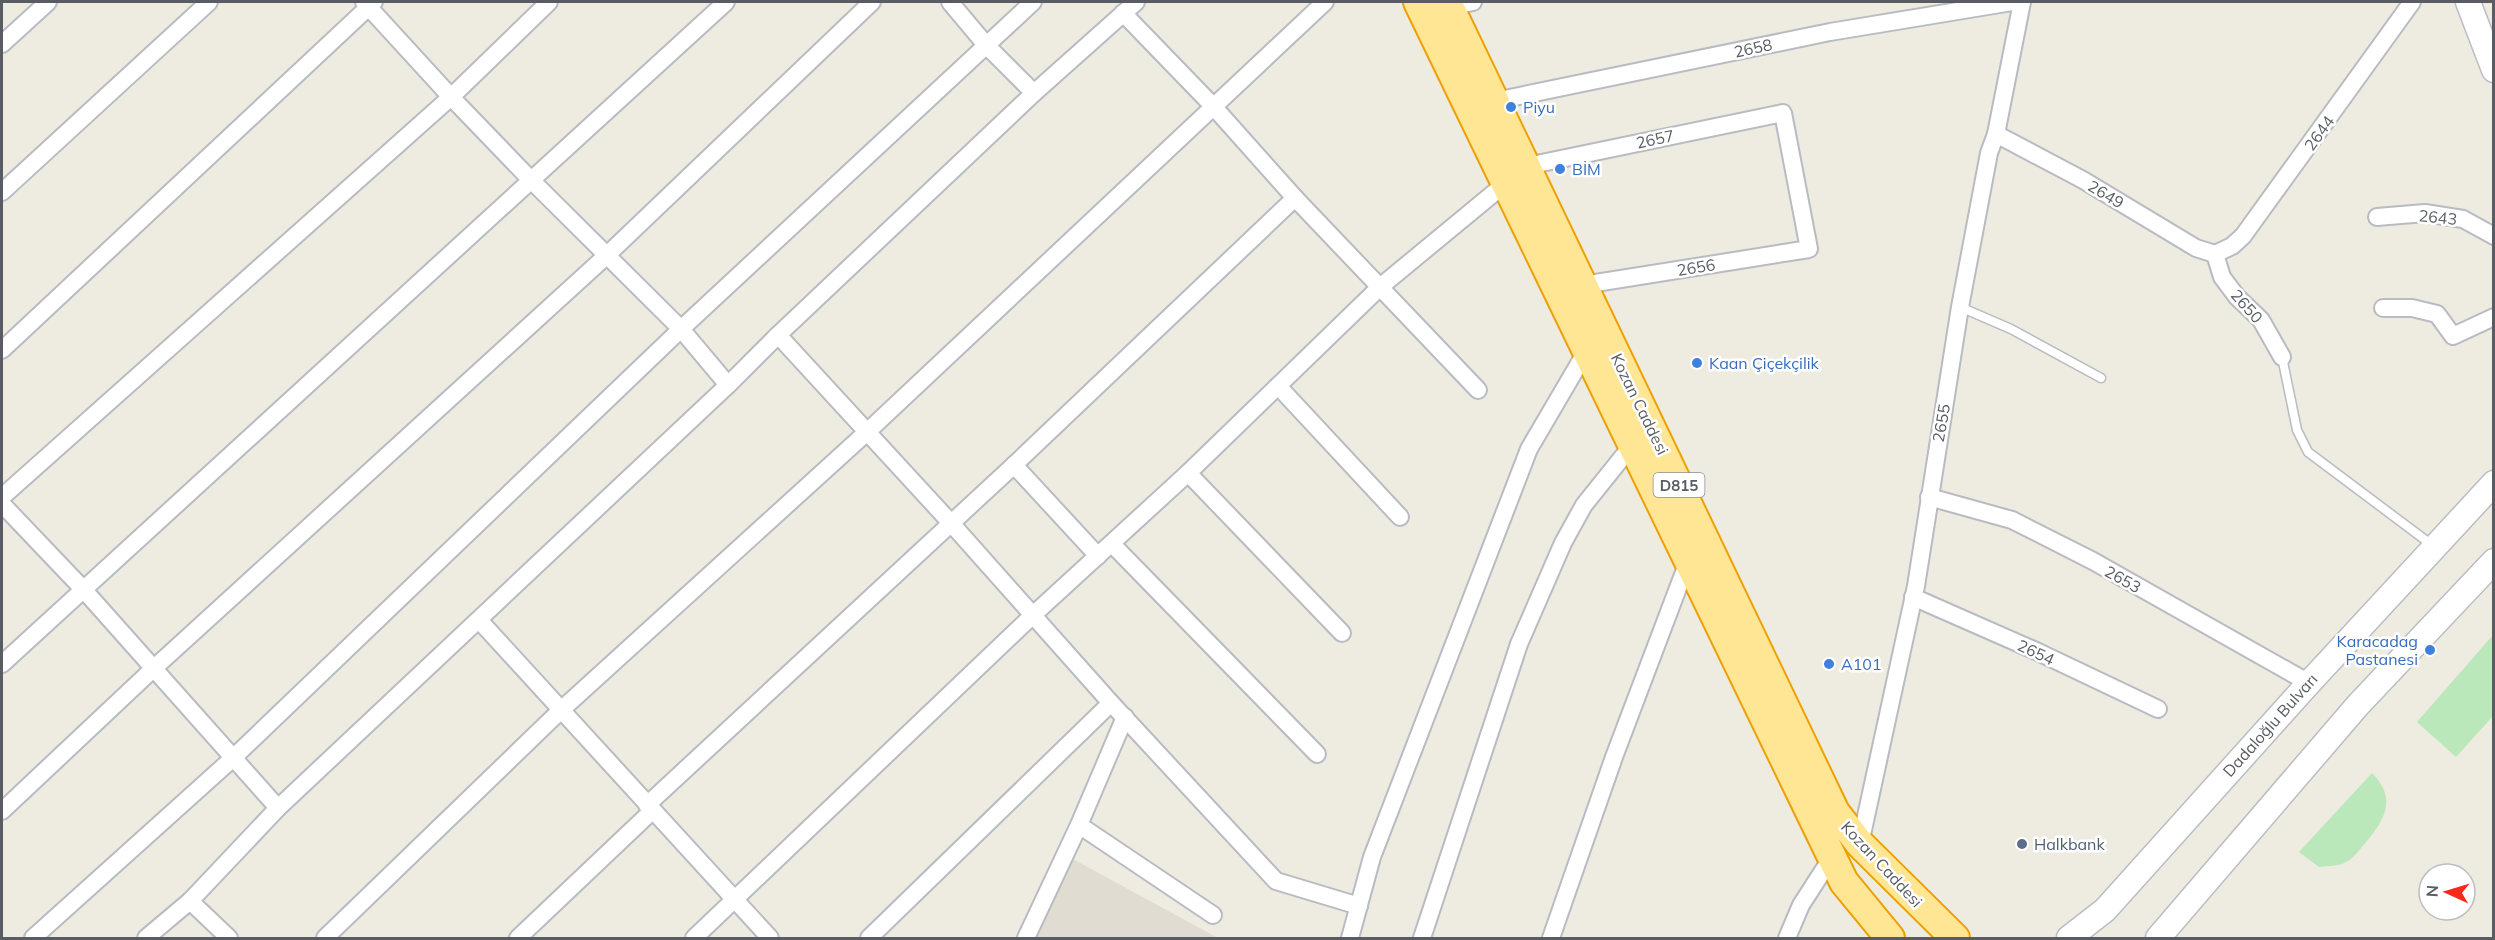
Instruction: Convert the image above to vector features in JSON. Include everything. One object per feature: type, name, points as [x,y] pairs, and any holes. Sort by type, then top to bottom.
[{"type":"highway","name":"Kozan Caddesi","points":[[1418,2],[1583,285],[1835,812],[1860,844],[1955,939]]},
{"type":"highway","name":"Kozan Caddesi","points":[[1456,3],[1495,100],[1517,175],[1587,350],[1844,882],[1890,939]]},
{"type":"main road","points":[[2468,2],[2493,70]]},
{"type":"main road","name":"Dadaloğlu Bulvarı","points":[[2069,939],[2105,910],[2309,682],[2493,483]]},
{"type":"main road","points":[[2158,939],[2358,705],[2493,561]]},
{"type":"street","points":[[2,44],[48,2]]},
{"type":"street","points":[[2,192],[209,2]]},
{"type":"street","points":[[2,497],[451,97],[549,2]]},
{"type":"street","points":[[2,664],[726,2]]},
{"type":"street","points":[[2,810],[153,669],[606,256],[872,2]]},
{"type":"street","points":[[950,2],[986,45],[1034,93]]},
{"type":"street","points":[[33,939],[232,759],[681,329],[1033,2]]},
{"type":"street","points":[[146,939],[190,901],[278,808],[728,386],[778,335],[1034,93],[1136,2]]},
{"type":"street","points":[[325,939],[560,711],[867,432],[1325,2]]},
{"type":"street","name":"2658","points":[[1495,100],[1830,32],[2012,2]]},
{"type":"street","name":"2655","points":[[1860,844],[1913,597],[1960,307],[1989,153],[1996,134],[2022,2]]},
{"type":"street","name":"2644","points":[[2215,254],[2232,246],[2243,236],[2412,2]]},
{"type":"street","points":[[2,350],[369,3],[451,97],[606,256],[681,329],[728,386]]},
{"type":"street","points":[[1123,13],[1214,106],[1295,198],[1478,390]]},
{"type":"street","name":"2657","points":[[1517,175],[1783,112],[1809,249]]},
{"type":"street","name":"2649","points":[[1996,134],[2083,180],[2196,248],[2215,254]]},
{"type":"street","points":[[693,939],[1033,615],[1188,473],[1380,288],[1517,175]]},
{"type":"street","points":[[518,939],[649,808],[1295,198]]},
{"type":"street","name":"2643","points":[[2377,217],[2425,213],[2463,219],[2493,236]]},
{"type":"street","name":"2656","points":[[1583,285],[1809,249]]},
{"type":"street","name":"2650","points":[[2215,254],[2222,277],[2237,297],[2261,320],[2282,357]]},
{"type":"street","points":[[2384,308],[2412,308],[2437,314],[2453,336],[2493,317]]},
{"type":"street","points":[[778,335],[950,522],[1111,703],[1276,880],[1359,906]]},
{"type":"street","points":[[1350,939],[1372,856],[1529,448],[1587,350]]},
{"type":"street","points":[[1278,386],[1400,517]]},
{"type":"street","points":[[1422,939],[1519,644],[1563,543],[1584,505],[1633,444]]},
{"type":"street","points":[[1014,465],[1098,556]]},
{"type":"street","points":[[1188,473],[1342,633]]},
{"type":"street","name":"2653","points":[[1929,497],[2012,520],[2093,561],[2309,682]]},
{"type":"street","points":[[2,504],[83,589],[278,808]]},
{"type":"street","points":[[1112,544],[1317,754]]},
{"type":"street","points":[[1551,939],[1614,757],[1689,560]]},
{"type":"street","name":"2654","points":[[1913,597],[2036,651],[2158,710]]},
{"type":"street","points":[[479,620],[770,939]]},
{"type":"street","points":[[869,939],[1111,703]]},
{"type":"street","points":[[1026,939],[1079,825],[1125,717]]},
{"type":"street","points":[[1079,825],[1213,915]]},
{"type":"street","points":[[1787,939],[1801,905],[1832,857]]},
{"type":"street","points":[[190,901],[229,939]]},
{"type":"lane","points":[[1960,307],[2011,329],[2101,378]]},
{"type":"lane","points":[[2282,357],[2297,430],[2308,452],[2434,547]]},
{"type":"shaded area","points":[[1071,858],[1218,938],[1033,938]]},
{"type":"green space","points":[[2493,635],[2493,716],[2456,757],[2417,722]]},
{"type":"green space","points":[[2372,773],[2384,791],[2386,799],[2386,808],[2379,824],[2349,860],[2339,865],[2319,867],[2299,852]]},
{"type":"place","name":"Piyu","points":[[1511,107]]},
{"type":"place","name":"BİM","points":[[1560,169]]},
{"type":"place","name":"Kaan Çiçekçilik","points":[[1697,363]]},
{"type":"place","name":"Karacadag Pastanesi","points":[[2430,650]]},
{"type":"place","name":"A101","points":[[1829,664]]},
{"type":"place","name":"Halkbank","points":[[2022,844]]}]
